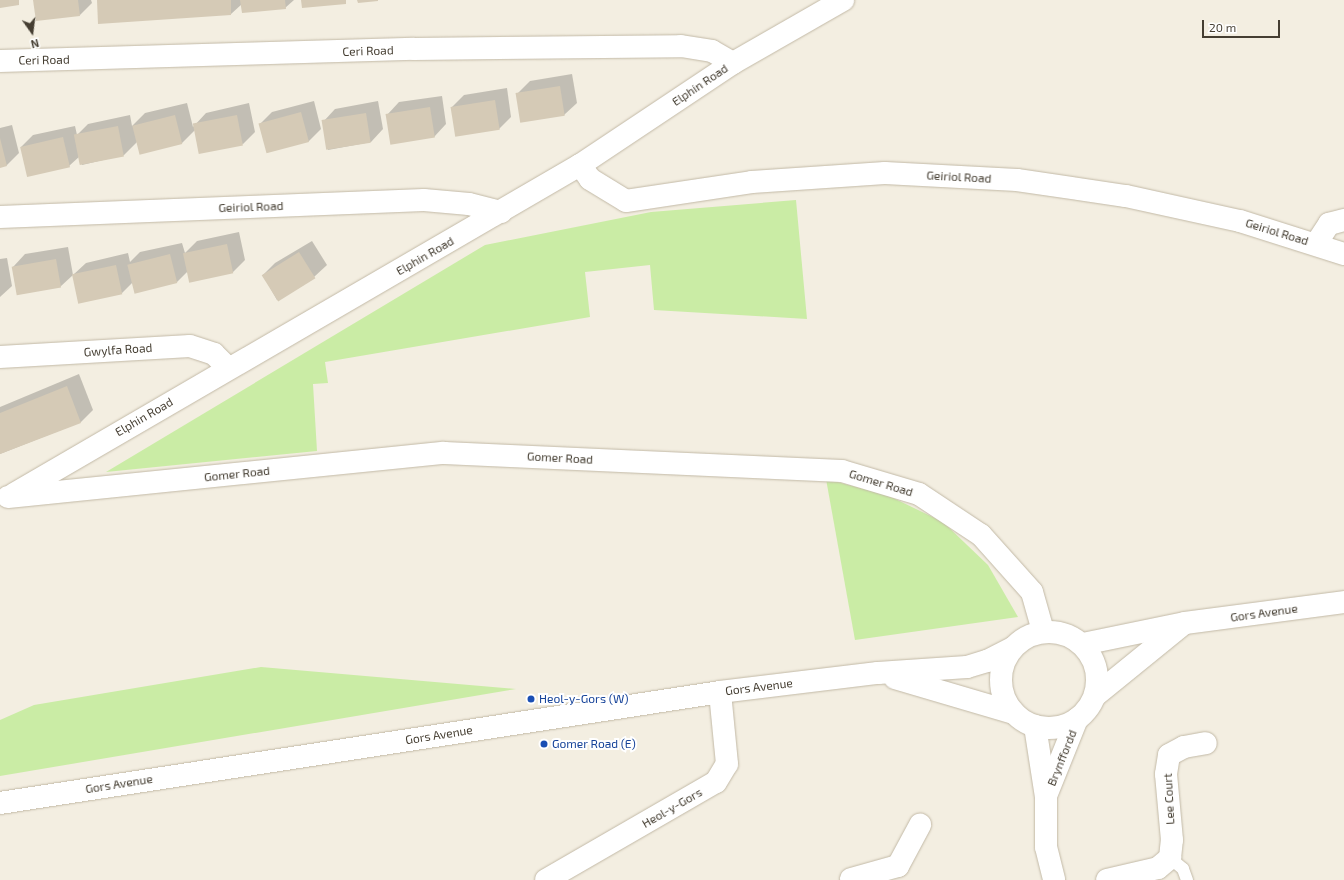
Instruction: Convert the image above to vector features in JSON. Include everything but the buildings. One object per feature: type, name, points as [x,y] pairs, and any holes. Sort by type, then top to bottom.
[{"type":"street","name":"Elphin Road","points":[[4,499],[228,368],[580,166],[733,63],[843,0]]},
{"type":"street","name":"Ceri Road","points":[[0,61],[414,49],[680,46],[712,50],[733,63]]},
{"type":"street","name":"Geiriol Road","points":[[580,166],[590,179],[626,201],[752,182],[885,173],[1017,180],[1126,196],[1240,221],[1344,254]]},
{"type":"street","name":"Geiriol Road","points":[[0,217],[424,200],[469,204],[501,212]]},
{"type":"street","points":[[1316,244],[1329,224],[1344,220]]},
{"type":"street","name":"Gwylfa Road","points":[[0,358],[190,346],[214,354],[228,368]]},
{"type":"street","name":"Gomer Road","points":[[4,499],[444,453],[842,470],[919,494],[981,535],[1032,592],[1043,631]]},
{"type":"street","name":"Gors Avenue","points":[[1083,644],[1184,623],[1344,602]]},
{"type":"street","points":[[1096,695],[1098,671],[1093,657],[1083,644],[1066,634],[1043,631],[1026,638],[1012,648],[1004,662],[1001,679],[1005,699],[1014,713],[1035,726],[1062,727],[1077,719],[1088,710],[1096,695],[1184,623]]},
{"type":"street","name":"Gors Avenue","points":[[0,803],[720,692],[878,673],[967,667],[987,661],[1012,648]]},
{"type":"street","name":"Gors Avenue","points":[[878,673],[1014,713]]},
{"type":"street","name":"Heol-y-Gors","points":[[546,880],[716,782],[727,764],[726,732],[720,692]]},
{"type":"street","name":"Brynffordd","points":[[1046,797],[1077,719]]},
{"type":"street","name":"Brynffordd","points":[[1035,726],[1046,797]]},
{"type":"street","name":"Lee Court","points":[[1170,858],[1172,840],[1166,774],[1169,755],[1184,747],[1207,743]]},
{"type":"street","points":[[1046,797],[1046,847],[1054,880]]},
{"type":"street","points":[[851,879],[903,873],[920,824]]},
{"type":"street","points":[[1107,880],[1158,868],[1170,858]]},
{"type":"lane","points":[[1170,858],[1183,869],[1187,880]]},
{"type":"green space","points":[[796,200],[807,319],[654,310],[650,265],[585,272],[590,317],[325,362],[328,383],[313,384],[317,451],[106,472],[485,245],[651,212]]},
{"type":"green space","points":[[826,479],[887,495],[943,522],[988,565],[1018,617],[855,640]]},
{"type":"green space","points":[[261,667],[516,689],[0,776],[0,720],[34,705]]},
{"type":"place","name":"Heol-y-Gors (W)","points":[[531,699]]},
{"type":"place","name":"Gomer Road (E)","points":[[544,744]]}]
